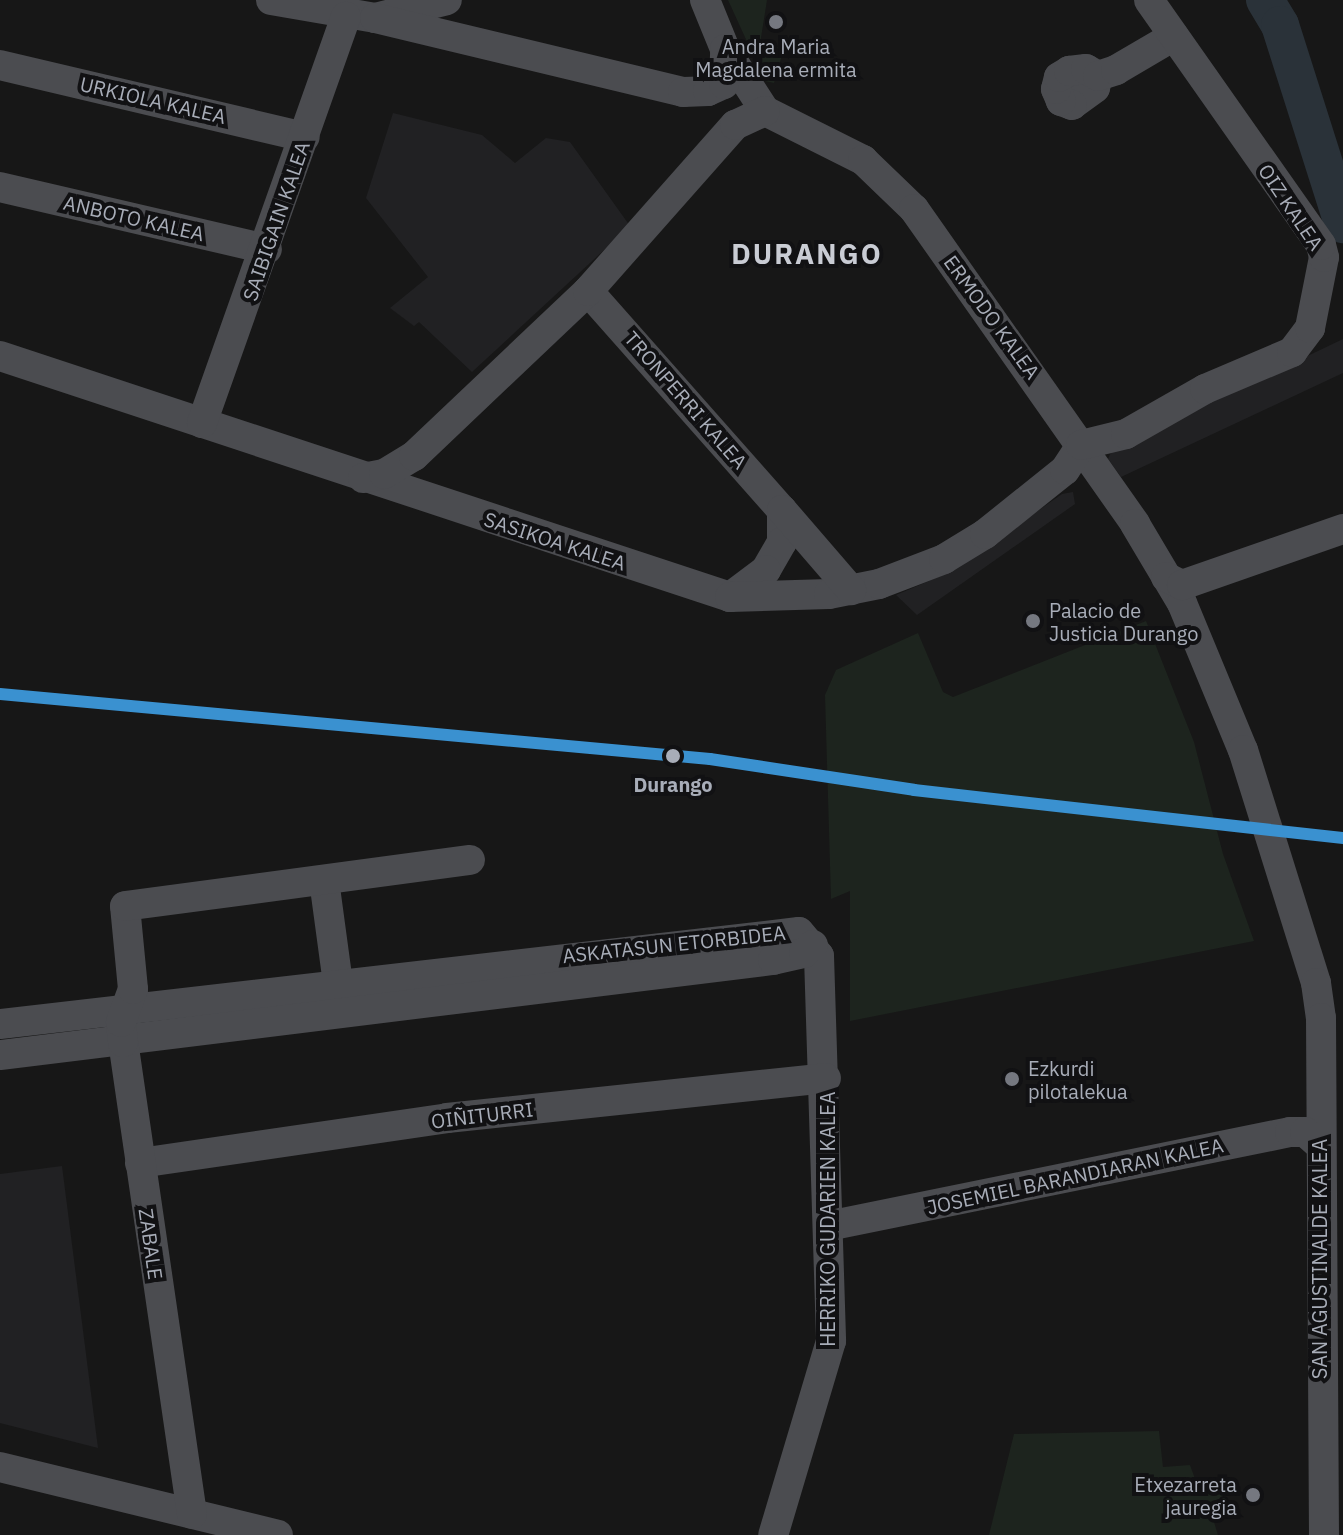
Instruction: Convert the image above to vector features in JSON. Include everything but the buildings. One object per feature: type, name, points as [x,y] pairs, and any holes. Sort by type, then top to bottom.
[{"type":"street","points":[[271,0],[360,17],[683,92],[722,112],[735,125]]},
{"type":"street","points":[[360,17],[447,0]]},
{"type":"street","points":[[363,478],[408,461],[588,291],[735,125],[765,111],[725,49],[705,0]]},
{"type":"street","name":"OIZ KALEA","points":[[1081,445],[1126,434],[1205,389],[1292,352],[1310,328],[1320,290],[1324,257],[1321,245],[1149,0]]},
{"type":"street","name":"SAIBIGAIN KALEA","points":[[202,423],[305,137],[360,17]]},
{"type":"street","points":[[1098,76],[1137,61],[1174,36]]},
{"type":"street","points":[[683,92],[708,91],[724,84],[725,49]]},
{"type":"street","name":"URKIOLA KALEA","points":[[0,65],[305,137]]},
{"type":"street","name":"ERMODO KALEA","points":[[765,111],[884,175],[950,258],[1081,445],[1166,577]]},
{"type":"street","name":"ANBOTO KALEA","points":[[0,187],[267,249]]},
{"type":"street","name":"TRONPERRI KALEA","points":[[588,291],[851,590]]},
{"type":"street","name":"SASIKOA KALEA","points":[[0,356],[424,500],[730,597],[784,598],[851,590],[911,572],[985,534],[1065,470],[1081,445]]},
{"type":"street","points":[[408,461],[414,485],[424,500]]},
{"type":"street","points":[[730,597],[766,570],[782,542],[782,510]]},
{"type":"street","points":[[1166,577],[1182,585],[1343,529]]},
{"type":"street","name":"SAN AGUSTINALDE KALEA","points":[[1166,577],[1187,613],[1243,750],[1316,983],[1321,1018],[1319,1144],[1324,1535]]},
{"type":"street","points":[[338,984],[324,880],[470,860]]},
{"type":"street","name":"ZABALE","points":[[192,1514],[178,1446],[123,1042],[133,989],[125,906],[324,880]]},
{"type":"street","name":"ASKATASUN ETORBIDEA","points":[[0,1024],[789,929],[813,945],[804,953],[773,960],[0,1055]]},
{"type":"street","name":"HERRIKO GUDARIEN KALEA","points":[[773,1535],[831,1341],[826,1078],[819,956],[813,945]]},
{"type":"street","name":"OIÑITURRI","points":[[140,1163],[447,1118],[826,1078]]},
{"type":"street","name":"JOSEMIEL BARANDIARAN KALEA","points":[[828,1226],[1290,1132],[1305,1132],[1319,1144]]},
{"type":"street","points":[[130,1500],[169,1476],[178,1446]]},
{"type":"street","points":[[0,1467],[278,1535]]},
{"type":"shaded area","points":[[728,0],[767,0],[760,44],[784,48],[774,83],[765,81]]},
{"type":"shaded area","points":[[393,113],[482,135],[515,163],[546,138],[570,142],[630,226],[472,372],[419,322],[414,326],[390,308],[428,277],[366,198]]},
{"type":"shaded area","points":[[1343,339],[1343,373],[1121,477],[1108,459],[1112,450]]},
{"type":"shaded area","points":[[1073,492],[1075,504],[917,615],[896,595],[950,572],[1062,494]]},
{"type":"shaded area","points":[[1146,621],[1194,742],[1223,854],[1254,941],[850,1021],[850,891],[831,899],[825,695],[836,670],[918,633],[943,692],[953,697]]},
{"type":"shaded area","points":[[62,1166],[98,1448],[0,1423],[0,1174]]},
{"type":"shaded area","points":[[1159,1431],[1163,1467],[1190,1465],[1198,1487],[1223,1484],[1228,1513],[1214,1522],[1218,1535],[989,1535],[1014,1434]]},
{"type":"waterway","points":[[1265,0],[1280,25],[1343,224]]},
{"type":"transit line","points":[[0,694],[710,759],[914,790],[1343,838]]},
{"type":"place","name":"Andra Maria Magdalena ermita","points":[[776,22]]},
{"type":"place","name":"Palacio de Justicia Durango","points":[[1033,621]]},
{"type":"place","name":"Durango","points":[[673,756]]},
{"type":"place","name":"Ezkurdi pilotalekua","points":[[1012,1079]]},
{"type":"place","name":"Etxezarreta jauregia","points":[[1253,1495]]},
{"type":"district","name":"DURANGO","points":[[807,254]]}]
